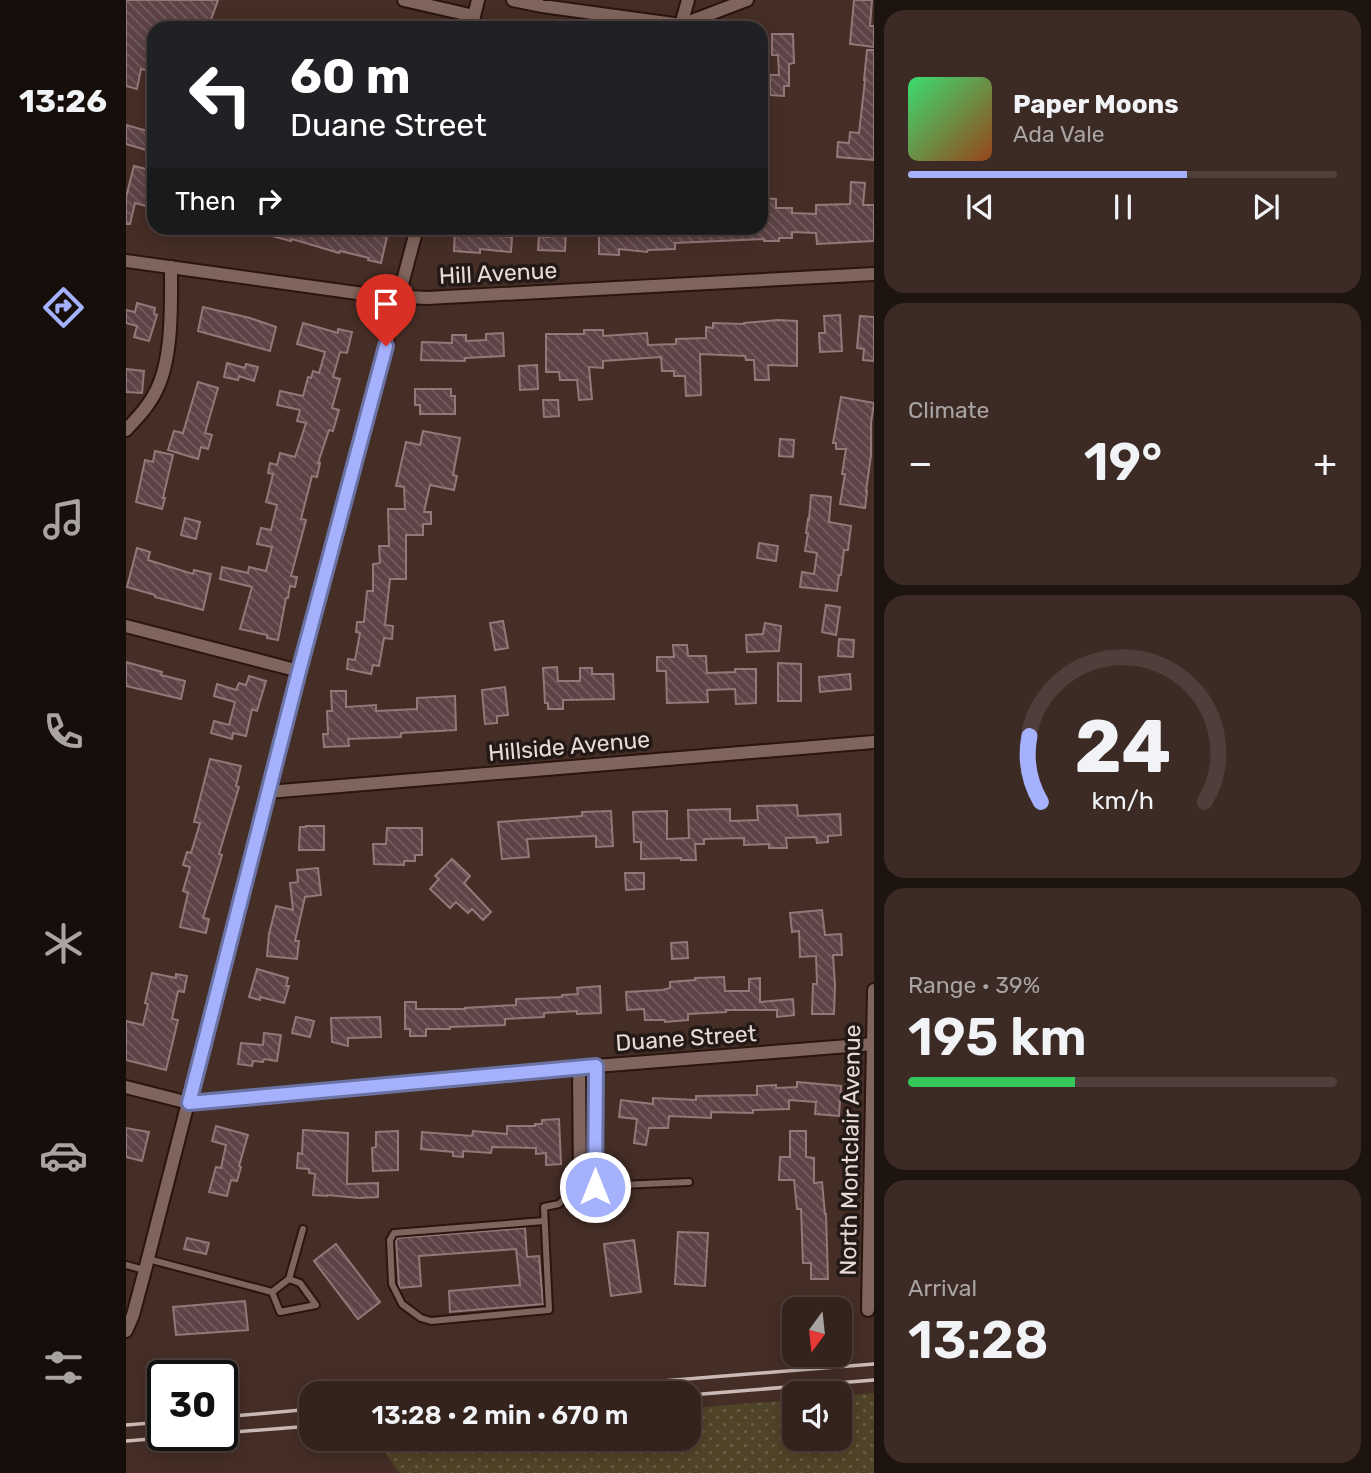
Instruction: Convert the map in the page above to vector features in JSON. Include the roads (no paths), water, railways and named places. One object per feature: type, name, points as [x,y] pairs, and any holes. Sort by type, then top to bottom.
[{"type":"street","points":[[404,0],[469,21]]},
{"type":"street","points":[[472,21],[478,0]]},
{"type":"street","points":[[513,0],[652,21]]},
{"type":"street","points":[[682,21],[688,0]]},
{"type":"street","points":[[692,21],[747,0]]},
{"type":"street","points":[[126,1331],[133,1315],[189,1103],[299,671],[415,235]]},
{"type":"street","name":"Hill Avenue","points":[[126,261],[371,295],[427,298],[874,274]]},
{"type":"street","points":[[126,430],[148,404],[161,381],[169,333],[171,267]]},
{"type":"street","points":[[126,626],[299,671]]},
{"type":"street","name":"Hillside Avenue","points":[[268,792],[874,742]]},
{"type":"street","name":"North Montclair Avenue","points":[[868,1310],[872,1209],[874,990]]},
{"type":"street","name":"Duane Street","points":[[126,1087],[189,1103],[873,1044]]},
{"type":"street","points":[[595,1187],[596,1066]]},
{"type":"street","points":[[579,1068],[580,1187]]},
{"type":"lane","points":[[544,1221],[394,1233],[390,1240],[392,1284],[402,1304],[421,1318],[431,1321],[549,1310],[544,1207],[559,1204],[575,1187],[689,1182]]},
{"type":"lane","points":[[126,1265],[146,1264],[272,1292],[289,1279],[303,1229]]},
{"type":"lane","points":[[272,1292],[280,1312],[316,1305],[300,1283],[289,1279]]},
{"type":"railway","points":[[663,1381],[874,1364]]},
{"type":"railway","points":[[701,1394],[874,1380]]},
{"type":"railway","points":[[238,1416],[299,1410]]},
{"type":"railway","points":[[126,1425],[147,1423]]},
{"type":"railway","points":[[238,1432],[299,1427]]},
{"type":"railway","points":[[126,1441],[147,1439]]}]
